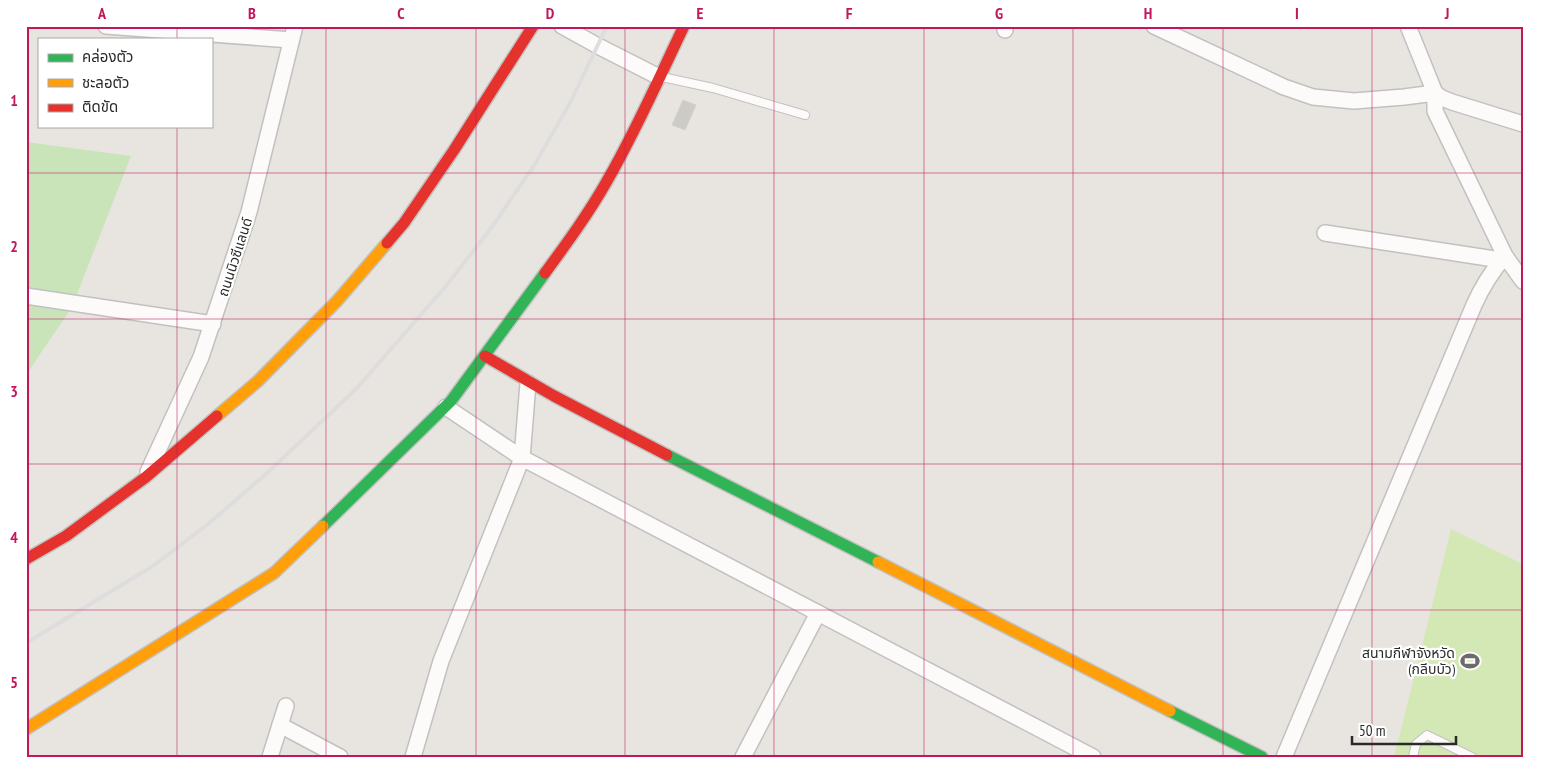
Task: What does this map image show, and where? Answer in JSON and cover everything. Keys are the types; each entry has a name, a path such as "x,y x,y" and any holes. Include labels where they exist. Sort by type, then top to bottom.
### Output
{"street":[{"path":"106,26 293,33"},
{"path":"26,559 66,536 146,477 258,381 338,301 404,223 454,150 533,26"},
{"path":"562,26 659,77"},
{"path":"26,729 274,573 446,407 571,237 608,180 634,131 684,26"},
{"path":"1154,26 1284,87 1313,97 1354,101 1404,97 1435,92 1442,98 1452,102 1523,124"},
{"path":"1408,26 1435,92 1435,110 1503,258 1523,281"},
{"name":"ถนนนิวซีแลนด์","path":"146,477 201,357 250,212 293,33"},
{"path":"1325,233 1503,258"},
{"path":"1284,757 1483,285 1503,258"},
{"path":"26,296 212,324"},
{"path":"484,356 528,383 969,610 1262,757"},
{"path":"413,757 441,661 522,458 528,383"},
{"path":"446,407 522,458 1093,757"},
{"path":"743,757 818,613"},
{"path":"270,757 286,706"},
{"path":"280,725 340,757"}],"lane":[{"path":"659,77 713,88 805,115"},
{"path":"1413,757 1416,744 1427,735 1472,757"}],"green space":[{"path":"26,142 131,156 72,307 26,375"},
{"name":"สนามกีฬาจังหวัด (กลีบบัว)","path":"1451,529 1523,564 1523,757 1394,757"}],"building":[{"path":"683,100 696,105 685,130 672,125"}],"railway":[{"path":"26,643 153,566 208,524 265,475 357,388 445,287 492,227 535,164 571,101 607,26"}],"traffic: fast":[{"path":"323,526 451,401 545,273"},
{"path":"667,455 878,562"},
{"path":"1170,711 1262,757"}],"traffic: slow":[{"path":"217,416 258,381 337,301 387,243"},
{"path":"26,729 274,573 323,526"},
{"path":"878,562 1170,711"}],"traffic: jam":[{"path":"387,243 404,223 454,150 533,26"},
{"path":"545,273 570,239 618,162 684,26"},
{"path":"485,356 554,396 667,455"},
{"path":"26,559 66,536 146,477 217,416"}],"place":[{"name":"สนามกีฬาจังหวัด (กลีบบัว)","path":"1470,661"}]}
